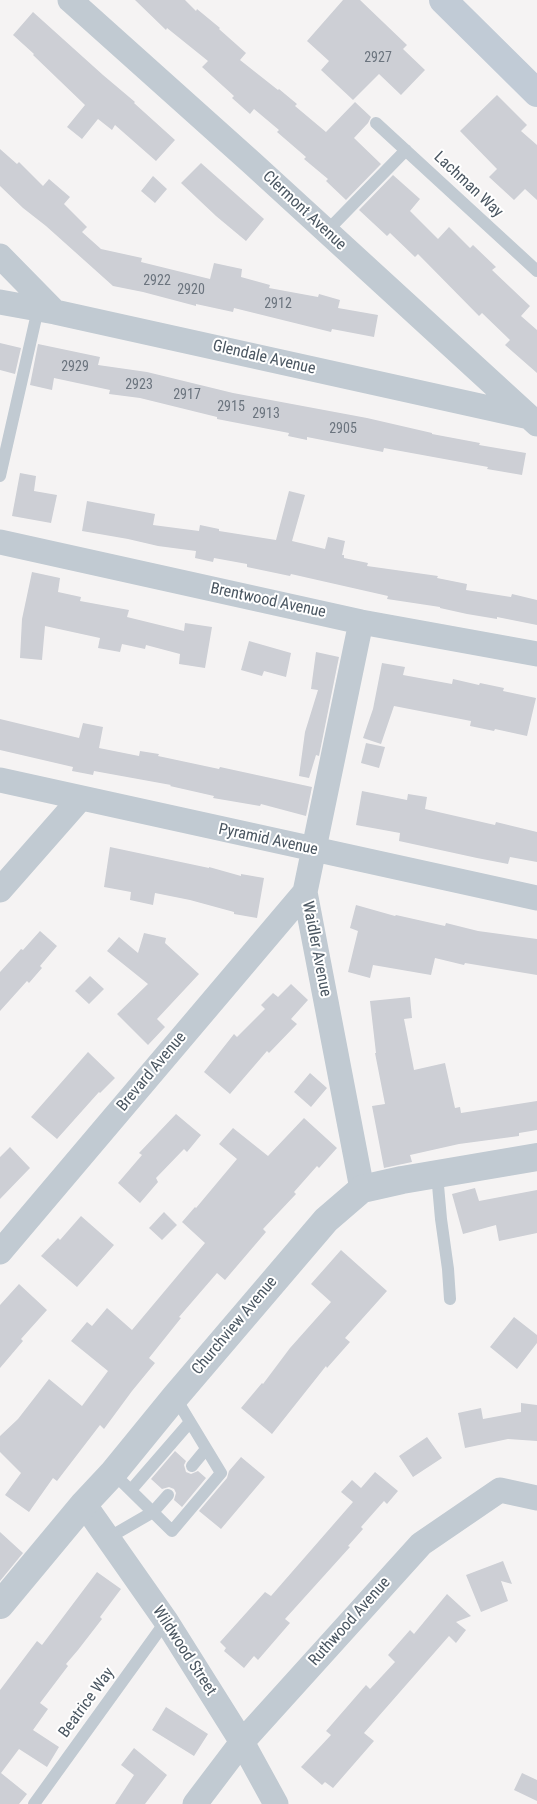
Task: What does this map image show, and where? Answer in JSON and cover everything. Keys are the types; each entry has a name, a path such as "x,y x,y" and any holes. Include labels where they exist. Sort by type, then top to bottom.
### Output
{"main road":[{"path":"443,0 536,91"}],"street":[{"name":"Clermont Avenue","path":"70,0 252,163 532,421"},
{"path":"0,256 47,311"},
{"name":"Glendale Avenue","path":"0,302 532,421"},
{"name":"Brentwood Avenue","path":"0,542 362,622 537,654"},
{"name":"Waidler Avenue","path":"362,622 305,892 362,1189"},
{"name":"Pyramid Avenue","path":"0,780 537,898"},
{"path":"0,890 80,799"},
{"name":"Brevard Avenue","path":"0,1252 305,892"},
{"name":"Churchview Avenue","path":"0,1605 84,1504 122,1482 175,1397 326,1220 362,1189 537,1157"},
{"name":"Ruthwood Avenue","path":"195,1804 242,1742 421,1544 500,1490 537,1498"},
{"name":"Wildwood Street","path":"84,1504 166,1621 242,1742 276,1804"}],"lane":[{"name":"Lachman Way","path":"376,123 537,271"},
{"path":"326,232 406,150"},
{"path":"0,476 47,311"},
{"path":"437,1174 440,1219 448,1269 450,1299"},
{"path":"175,1397 221,1473 172,1531 122,1482 190,1422"},
{"path":"192,1466 206,1449"},
{"path":"108,1538 153,1512 168,1494"},
{"name":"Beatrice Way","path":"34,1804 166,1621"}],"building":[{"path":"135,0 185,0 196,11 197,9 220,28 246,53 240,60 297,104 295,106 326,132 355,102 371,117 354,138 381,164 346,200 326,181 328,179 304,159 306,157 277,132 279,130 254,109 250,114 232,98 234,96 202,67 208,61 167,28 166,30"},
{"path":"343,0 360,0 407,45 403,49 425,70 401,95 379,74 353,100 321,70 329,61 307,41"},
{"path":"33,12 175,140 156,161 115,125 112,130 98,119 82,139 67,127 85,105 13,35"},
{"path":"497,95 527,125 521,131 537,145 537,200 525,189 514,200 489,177 497,169 460,131"},
{"path":"0,149 17,164 19,162 43,186 49,179 70,197 64,204 87,227 82,232 101,249 142,258 141,262 210,279 214,263 242,269 241,277 270,285 269,288 318,297 319,294 340,300 338,308 378,315 374,337 332,329 331,332 234,308 233,312 196,304 196,306 113,286 0,186"},
{"path":"201,163 264,219 246,241 181,183"},
{"path":"393,175 420,199 410,211 438,239 449,227 470,248 473,245 496,267 492,270 530,306 521,316 537,330 537,373 505,345 510,340 482,313 479,316 418,254 415,257 390,233 387,236 359,210"},
{"path":"153,176 167,189 155,203 141,191"},
{"path":"0,343 21,348 15,374 0,370"},
{"path":"38,344 100,357 98,365 147,372 233,393 367,418 432,434 480,443 479,445 526,453 522,475 384,448 383,452 307,437 307,440 288,436 289,433 217,419 217,417 140,398 109,394 110,390 54,378 52,390 30,385"},
{"path":"20,473 36,476 34,491 57,495 51,523 12,516"},
{"path":"289,491 305,495 292,541 325,549 328,537 345,541 342,555 344,555 344,558 368,563 367,566 438,576 437,578 467,584 466,590 511,597 512,594 537,600 537,625 387,599 388,596 291,574 290,576 247,567 247,564 214,558 213,562 195,558 196,551 158,546 82,531 87,501 155,514 153,525 199,531 200,525 219,529 219,531 276,540"},
{"path":"32,572 60,578 58,592 81,597 80,601 129,610 127,617 184,631 185,623 212,627 205,668 179,664 180,654 146,645 145,649 122,644 120,652 98,648 100,638 45,626 42,660 20,658 22,619"},
{"path":"249,641 291,653 286,677 264,671 262,676 241,670"},
{"path":"316,652 339,657 319,756 316,755 309,778 299,776 305,732 318,690 311,689"},
{"path":"382,663 405,667 403,675 452,684 453,679 479,685 480,683 504,688 503,691 536,698 527,736 470,726 471,721 394,706 381,744 363,738 373,709"},
{"path":"0,719 79,738 83,723 103,727 99,748 139,756 140,751 159,754 158,756 312,787 306,816 261,804 260,806 213,798 214,796 171,785 94,771 93,775 72,771 73,767 0,750"},
{"path":"366,743 385,747 379,768 361,763"},
{"path":"362,791 407,800 408,794 427,797 425,809 495,825 496,822 537,832 537,862 510,857 508,864 477,858 399,841 400,833 356,825"},
{"path":"110,847 209,867 241,876 241,874 264,878 257,918 234,914 234,912 190,900 155,893 153,905 130,900 131,892 104,887"},
{"path":"356,905 395,916 445,926 446,923 478,931 537,939 537,975 465,963 464,965 435,958 431,975 373,965 370,978 348,972 358,931 350,928"},
{"path":"40,931 57,946 29,983 27,981 0,1011 0,972"},
{"path":"144,933 166,938 165,943 199,974 157,1019 165,1027 148,1045 117,1014 148,984 107,951 119,937 138,953"},
{"path":"90,976 104,989 89,1004 75,991"},
{"path":"291,984 308,1000 291,1019 297,1024 269,1053 267,1051 230,1094 204,1072 234,1034 237,1037 265,1009 261,1005 273,993 278,997"},
{"path":"410,997 412,1018 404,1019 414,1070 445,1063 455,1108 460,1107 461,1113 537,1101 537,1130 519,1133 519,1136 459,1144 410,1155 412,1162 384,1168 372,1106 385,1104 375,1053 370,1001"},
{"path":"88,1052 115,1078 99,1092 57,1139 31,1117"},
{"path":"310,1073 327,1088 311,1107 294,1092"},
{"path":"176,1114 201,1135 187,1152 184,1149 156,1178 158,1182 140,1203 118,1183 142,1155 139,1153"},
{"path":"304,1118 337,1148 319,1168 317,1166 294,1192 296,1194 263,1229 266,1232 225,1280 217,1273 179,1317 181,1318 149,1358 155,1363 104,1429 100,1425 57,1481 53,1478 29,1512 5,1495 21,1473 0,1452 0,1436 18,1419 49,1379 82,1406 108,1371 71,1341 87,1322 92,1326 107,1308 132,1330 205,1243 182,1222 237,1159 219,1144 233,1128 268,1156"},
{"path":"10,1147 30,1168 0,1199 0,1157"},
{"path":"475,1188 479,1201 537,1190 537,1233 499,1241 496,1225 463,1234 452,1194"},
{"path":"164,1212 177,1225 162,1240 149,1228"},
{"path":"81,1216 114,1245 77,1287 41,1256 58,1238 60,1240"},
{"path":"341,1250 387,1291 345,1338 350,1342 327,1368 326,1366 272,1434 241,1408 331,1302 311,1284"},
{"path":"19,1284 47,1310 21,1339 23,1341 0,1368 0,1305"},
{"path":"514,1317 537,1335 537,1343 517,1369 490,1347"},
{"path":"521,1403 537,1405 537,1441 508,1439 465,1448 458,1413 481,1408 483,1419 521,1412"},
{"path":"427,1437 442,1458 413,1477 399,1456"},
{"path":"175,1451 186,1461 184,1465 186,1472 191,1474 198,1471 206,1478 182,1507 174,1500 176,1493 174,1489 169,1487 162,1489 151,1479"},
{"path":"241,1457 265,1477 221,1529 199,1511 227,1478 229,1471"},
{"path":"375,1472 398,1491 387,1504 384,1501 361,1527 363,1529 348,1546 350,1547 285,1619 290,1623 258,1660 254,1656 244,1668 224,1651 226,1648 220,1642 265,1592 271,1596 353,1502 341,1492 352,1480 361,1488"},
{"path":"0,1532 23,1553 0,1581"},
{"path":"503,1561 512,1584 501,1581 508,1601 481,1612 466,1575"},
{"path":"97,1572 121,1589 100,1617 102,1619 66,1664 68,1666 40,1703 48,1709 33,1730 59,1747 47,1767 19,1749 1,1773 27,1794 19,1804 0,1804 0,1690 37,1641 42,1645"},
{"path":"447,1594 471,1616 456,1622 466,1630 456,1643 449,1636 364,1733 374,1741 333,1788 325,1782 322,1785 301,1767 331,1735 326,1731 366,1685 370,1689 395,1662 388,1655 410,1630 414,1634"},
{"path":"166,1707 208,1734 194,1756 152,1730"},
{"path":"134,1748 167,1775 145,1804 115,1804 134,1775 121,1765"},
{"path":"522,1773 537,1780 537,1801 514,1790"}]}
